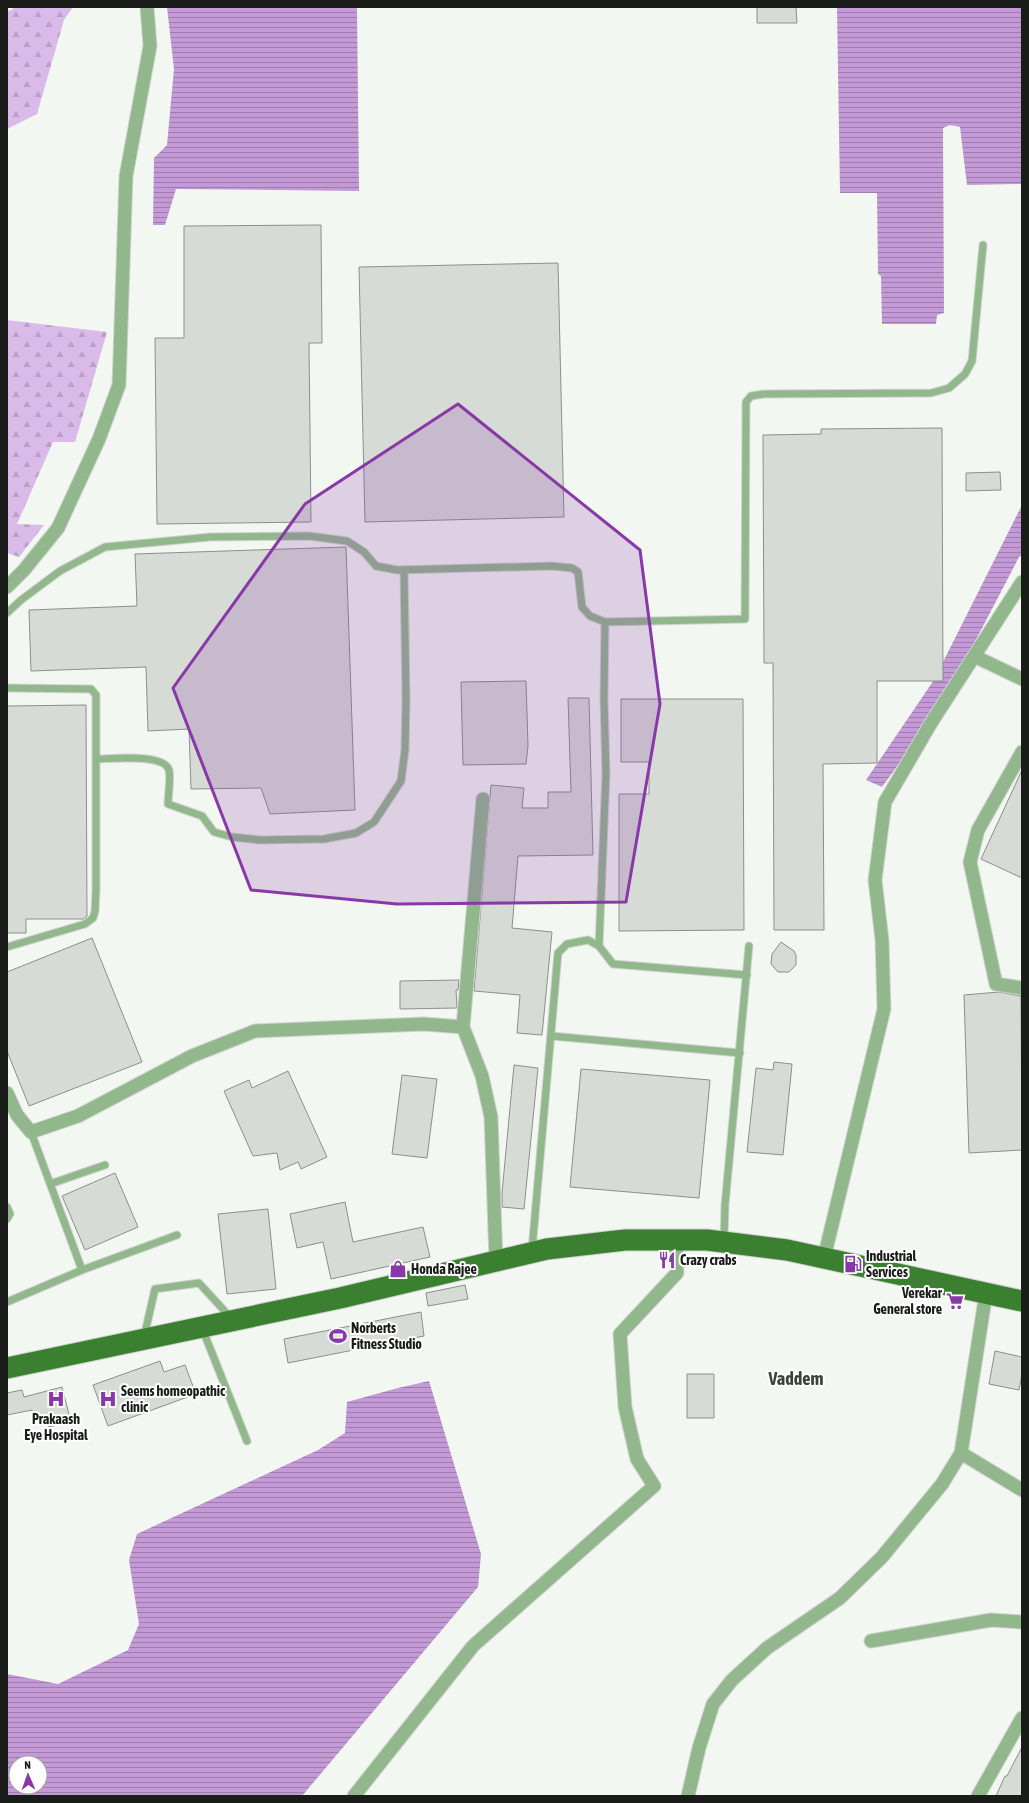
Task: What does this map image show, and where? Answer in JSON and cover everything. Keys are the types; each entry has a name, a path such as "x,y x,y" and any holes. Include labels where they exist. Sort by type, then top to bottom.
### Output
{"main road":[{"path":"7,1368 143,1341 340,1298 547,1248 625,1240 707,1240 787,1250 1022,1301"}],"street":[{"path":"7,587 24,570 58,528 99,439 119,386 126,176 150,46 147,7"},
{"path":"824,1258 884,1009 882,940 875,880 885,802 931,723 1022,582"},
{"path":"974,656 1022,679"},
{"path":"1022,752 978,830 970,862 996,984 1022,988"},
{"path":"483,799 463,1027 482,1076 491,1117 496,1260"},
{"path":"7,1093 17,1115 31,1132 78,1116 192,1056 255,1031 424,1024 463,1027"},
{"path":"354,1796 473,1646 654,1486 638,1459 625,1407 620,1334 677,1273 676,1240"},
{"path":"688,1796 699,1748 713,1704 732,1680 767,1648 840,1598 856,1583 882,1557 942,1484 961,1453 986,1293"},
{"path":"961,1453 1022,1490"},
{"path":"871,1642 991,1620 1022,1622"},
{"path":"978,1796 1022,1718"}],"lane":[{"path":"7,613 21,600 60,571 105,546 210,537 309,536 347,541 364,552 376,566 404,570 552,566 572,568 578,572 582,607 590,616 605,622 745,619 746,402 751,396 764,394 931,393 949,388 965,374 972,360 982,245"},
{"path":"96,759 144,758 155,759 165,763 169,771 168,804 202,816 214,832 232,837 260,840 324,839 356,833 374,822 401,781 405,750 406,699 404,570"},
{"path":"599,946 606,774 605,622"},
{"path":"7,688 91,689 96,695 96,890 95,911 93,918 85,924 7,947"},
{"path":"532,1252 558,953 567,944 588,940 599,946 613,964 747,975"},
{"path":"724,1242 725,1205 749,946"},
{"path":"551,1036 740,1053"},
{"path":"31,1132 82,1270"},
{"path":"50,1184 105,1165"},
{"path":"7,1207 10,1214 7,1219"},
{"path":"7,1302 82,1270 177,1235"},
{"path":"143,1341 155,1289 199,1283 234,1321"},
{"path":"202,1328 247,1440"}],"highlighted area":[{"path":"458,404 640,550 660,704 626,902 397,904 251,890 173,688 305,504"}],"green space":[{"path":"14,7 73,7 64,20 37,114 7,129 7,11 12,10"},
{"path":"7,320 107,332 75,442 53,442 17,524 44,525 19,557 7,553"}],"shaded area":[{"path":"167,7 357,7 359,191 176,189 165,225 153,225 154,158 167,145 174,69"},
{"path":"837,7 1022,7 1022,184 967,185 960,127 950,125 943,128 944,313 937,315 936,324 882,324 881,276 878,274 877,193 840,193"},
{"path":"1022,505 1022,555 1019,557 943,703 882,787 866,780 934,680"},
{"path":"429,1381 481,1554 478,1587 302,1796 7,1796 7,1674 58,1684 128,1650 139,1624 129,1560 137,1534 318,1450 345,1433 347,1402"}],"building":[{"path":"757,7 796,7 797,23 757,23"},
{"path":"321,225 322,343 309,343 311,522 157,524 155,338 184,338 184,226"},
{"path":"558,263 564,517 365,522 359,267"},
{"path":"942,428 943,681 877,681 877,763 823,764 824,930 774,930 773,663 764,663 763,435 821,434 821,429"},
{"path":"1000,472 1001,490 966,491 966,473"},
{"path":"346,547 355,810 270,814 261,788 191,789 189,729 148,731 146,667 31,671 29,610 137,606 135,554"},
{"path":"526,681 528,746 526,764 463,765 461,682"},
{"path":"568,698 589,698 593,855 518,856 512,928 552,932 542,1035 517,1033 520,995 474,991 491,785 524,788 522,808 548,808 548,792 571,792"},
{"path":"621,699 743,699 744,930 619,931 619,794 649,794 649,762 621,762"},
{"path":"86,705 87,916 83,919 26,919 26,933 7,933 7,706"},
{"path":"1022,770 1022,878 981,859"},
{"path":"92,938 142,1062 29,1106 7,1051 7,972"},
{"path":"781,942 794,951 796,955 796,965 789,972 778,972 771,964 772,954"},
{"path":"459,980 458,990 456,990 457,1008 400,1009 400,981"},
{"path":"999,992 1021,996 1022,1150 969,1153 964,995"},
{"path":"774,1062 792,1064 783,1155 747,1152 756,1068 773,1070"},
{"path":"514,1065 538,1068 524,1209 502,1207"},
{"path":"581,1069 710,1080 699,1198 570,1187"},
{"path":"288,1071 327,1157 301,1169 298,1162 280,1170 277,1153 253,1156 224,1091 249,1080 252,1088"},
{"path":"402,1075 437,1079 427,1158 392,1154"},
{"path":"115,1173 138,1227 85,1250 62,1196"},
{"path":"345,1202 353,1242 423,1227 430,1257 331,1279 323,1242 297,1248 290,1214"},
{"path":"268,1209 276,1289 227,1294 218,1214"},
{"path":"465,1285 468,1299 428,1306 426,1293"},
{"path":"421,1312 424,1336 288,1363 284,1339"},
{"path":"995,1351 1022,1357 1022,1374 1019,1390 989,1384"},
{"path":"160,1361 164,1372 185,1365 196,1394 108,1426 93,1385"},
{"path":"687,1374 714,1374 714,1418 687,1418"},
{"path":"62,1387 71,1422 49,1427 46,1416 37,1418 35,1412 32,1412 32,1410 7,1415 7,1393 22,1390 24,1397"},
{"path":"1022,1747 1022,1796 996,1796 1005,1776 1007,1776"}],"place":[{"name":"Crazy crabs","path":"667,1260"},
{"name":"Industrial Services","path":"853,1264"},
{"name":"Honda Rajee","path":"398,1269"},
{"name":"Verekar General store","path":"955,1301"},
{"name":"Norberts Fitness Studio","path":"338,1336"},
{"name":"Prakaash Eye Hospital","path":"56,1399"},
{"name":"Seems homeopathic clinic","path":"108,1399"}],"district":[{"name":"Vaddem","path":"796,1379"}]}
